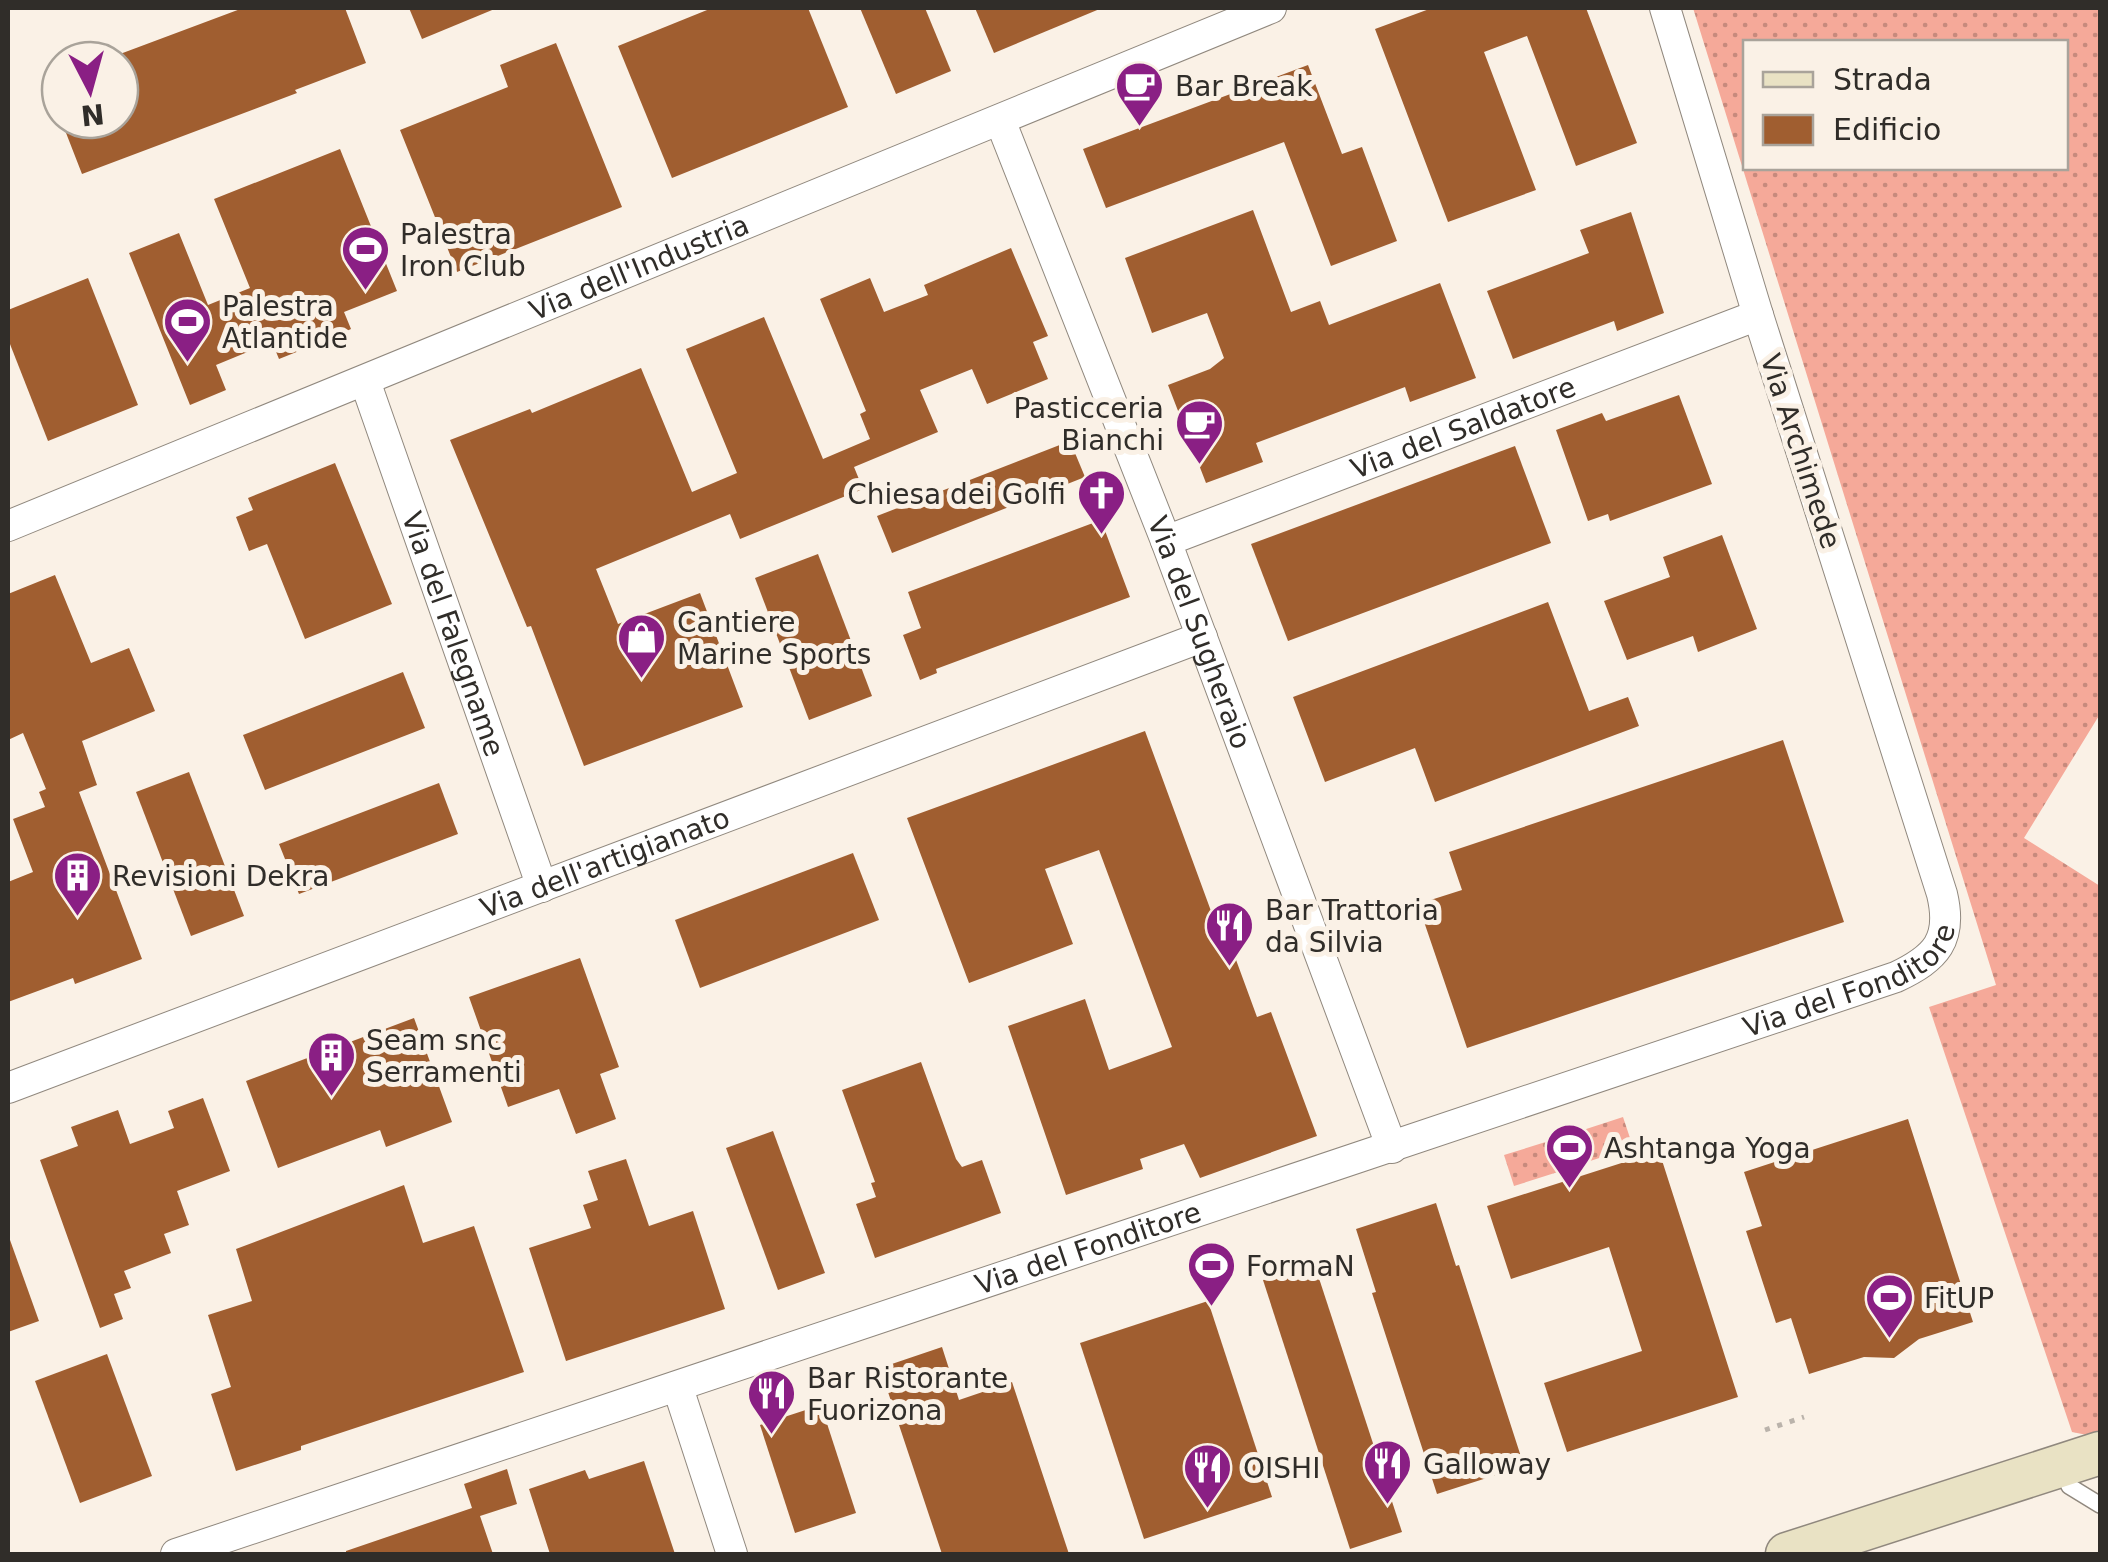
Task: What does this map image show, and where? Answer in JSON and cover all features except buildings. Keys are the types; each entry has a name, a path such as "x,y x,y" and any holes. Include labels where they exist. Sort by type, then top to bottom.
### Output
{"main road":[{"path":"1787,1554 2081,1459"}],"street":[{"name":"Via dell'Industria","path":"8,526 1271,8"},
{"name":"Via Archimede","path":"1665,8 1758,316 1942,894"},
{"name":"Via del Sugheraio","path":"1000,120 1166,541 1392,1148"},
{"name":"Via del Saldatore","path":"1166,541 1758,316"},
{"name":"Via del Falegname","path":"366,381 542,887"},
{"name":"Via dell'artigianato","path":"8,1088 1202,637"},
{"name":"Via del Fonditore","path":"176,1554 1896,978 1921,965 1940,944 1946,912 1942,894"},
{"path":"678,1388 732,1554"}],"lane":[{"path":"2081,1459 2068,1486 2100,1505"}],"path":[{"path":"1764,1430 1804,1417"}],"shaded area":[{"path":"1693,8 2100,8 2100,714 2024,838 2100,886 2100,1431 2087,1435 2072,1432 1929,1007 1996,985 1743,170 2068,170 2068,40 1743,40 1743,169"},
{"path":"1623,1117 1633,1147 1587,1162 1577,1132"},
{"path":"1552,1140 1561,1171 1514,1186 1504,1155"}],"place":[{"name":"Bar Break","path":"1140,128"},
{"name":"Palestra Iron Club","path":"365,292"},
{"name":"Palestra Atlantide","path":"187,364"},
{"name":"Pasticceria Bianchi","path":"1199,466"},
{"name":"Chiesa dei Golfi","path":"1101,536"},
{"name":"Cantiere Marine Sports","path":"642,680"},
{"name":"Revisioni Dekra","path":"77,918"},
{"name":"Bar Trattoria da Silvia","path":"1230,968"},
{"name":"Seam snc Serramenti","path":"331,1098"},
{"name":"Ashtanga Yoga","path":"1569,1190"},
{"name":"FormaN","path":"1211,1308"},
{"name":"FitUP","path":"1889,1340"},
{"name":"Bar Ristorante Fuorizona","path":"772,1436"},
{"name":"Galloway","path":"1388,1506"},
{"name":"OISHI","path":"1208,1510"}]}
